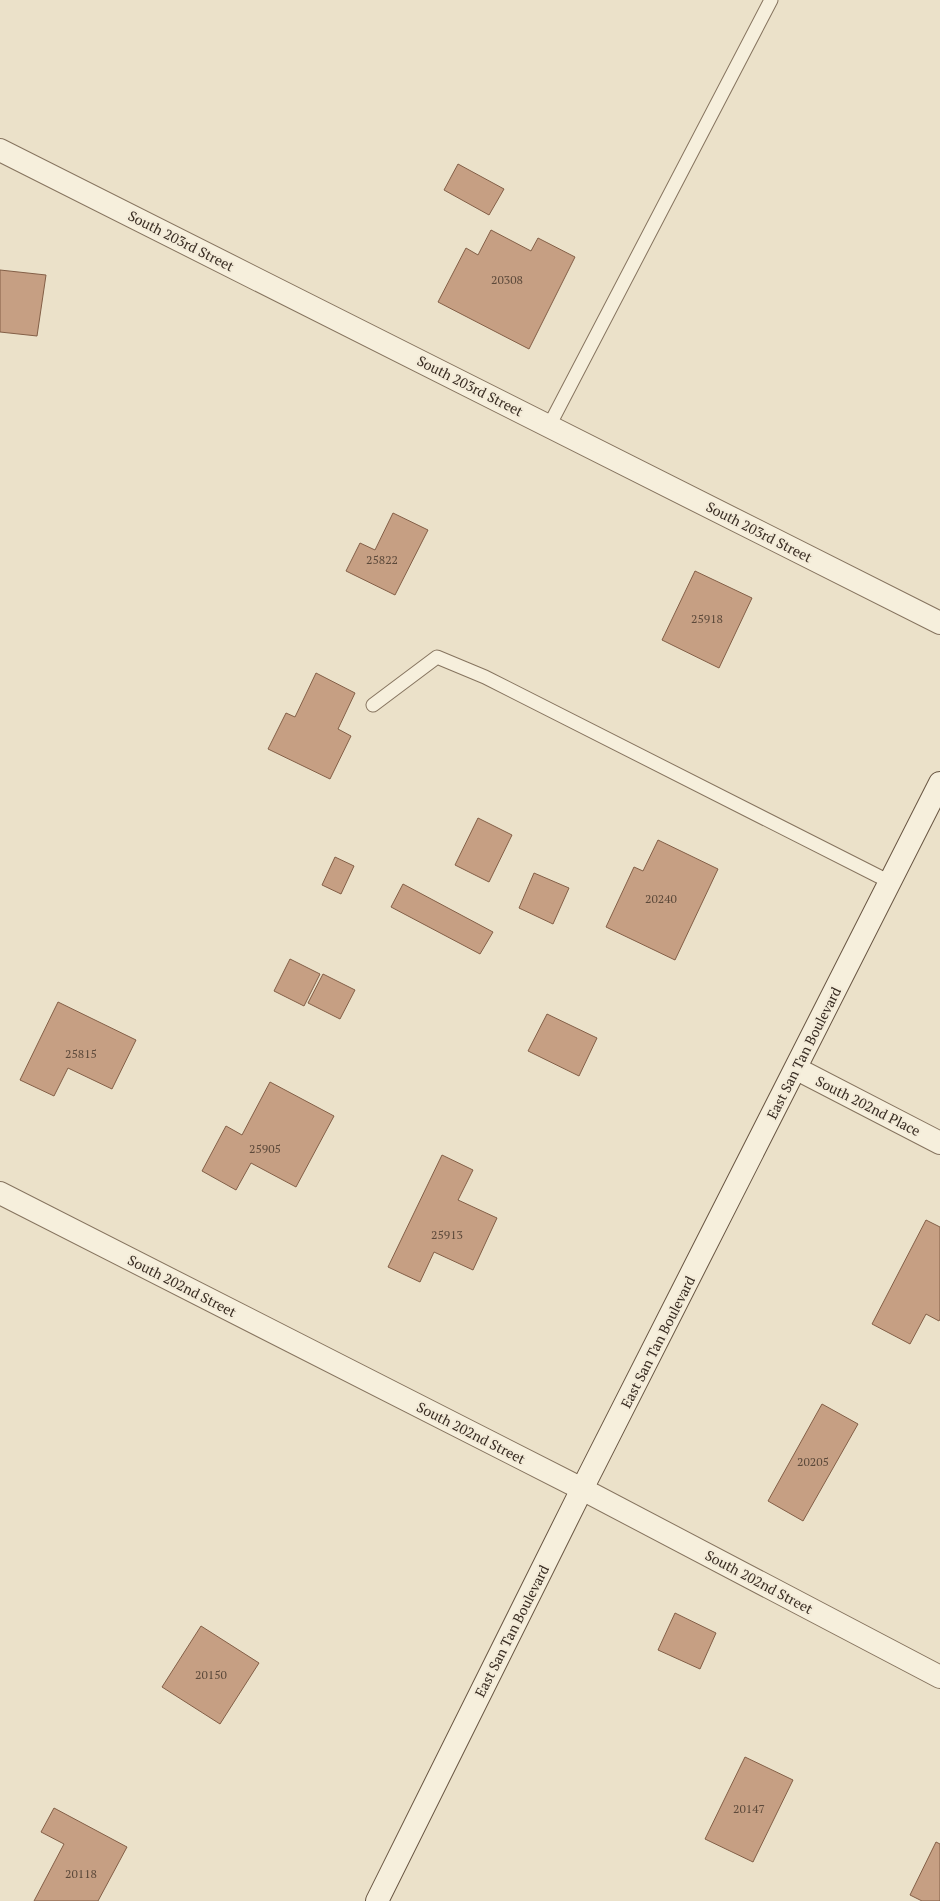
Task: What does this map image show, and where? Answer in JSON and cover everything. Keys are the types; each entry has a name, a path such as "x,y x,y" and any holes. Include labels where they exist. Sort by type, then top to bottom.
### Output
{"street":[{"name":"South 203rd Street","path":"0,150 940,623"},
{"name":"East San Tan Boulevard","path":"377,1901 582,1489 797,1069 940,783"},
{"name":"South 202nd Place","path":"797,1069 940,1143"},
{"name":"South 202nd Street","path":"0,1193 582,1489 940,1678"}],"lane":[{"path":"549,426 770,0"},
{"path":"373,705 437,656 485,677 890,882"}],"building":[{"path":"458,164 504,189 489,215 444,190"},
{"path":"491,230 531,251 538,238 575,257 529,349 438,302 466,248 478,255"},
{"path":"0,270 46,275 37,336 0,332"},
{"path":"393,513 428,530 395,595 346,571 360,543 375,550"},
{"path":"695,571 752,598 719,668 662,640"},
{"path":"316,673 355,693 338,729 351,736 330,779 268,749 286,713 295,717"},
{"path":"478,818 512,835 489,882 455,865"},
{"path":"658,840 718,869 675,960 606,927 634,867 643,871"},
{"path":"335,857 354,866 341,894 322,885"},
{"path":"534,873 569,888 553,924 519,908"},
{"path":"403,884 493,932 480,954 391,907"},
{"path":"290,959 320,974 304,1006 274,991"},
{"path":"323,974 355,990 340,1019 308,1003"},
{"path":"58,1002 136,1040 112,1089 68,1068 54,1096 20,1080"},
{"path":"547,1014 597,1038 579,1076 528,1051"},
{"path":"270,1082 334,1116 296,1187 251,1163 236,1190 202,1171 226,1126 242,1135"},
{"path":"442,1155 473,1170 458,1200 497,1218 473,1270 434,1252 420,1282 388,1267"},
{"path":"926,1220 940,1227 940,1319 939,1321 926,1314 910,1344 872,1324"},
{"path":"822,1404 858,1424 803,1521 768,1501"},
{"path":"675,1613 716,1633 700,1669 658,1650"},
{"path":"201,1626 259,1663 220,1724 162,1687"},
{"path":"745,1757 793,1780 753,1862 705,1839"},
{"path":"54,1808 127,1847 98,1901 34,1901 64,1844 41,1832"},
{"path":"936,1842 940,1844 940,1901 922,1901 910,1895"}]}
